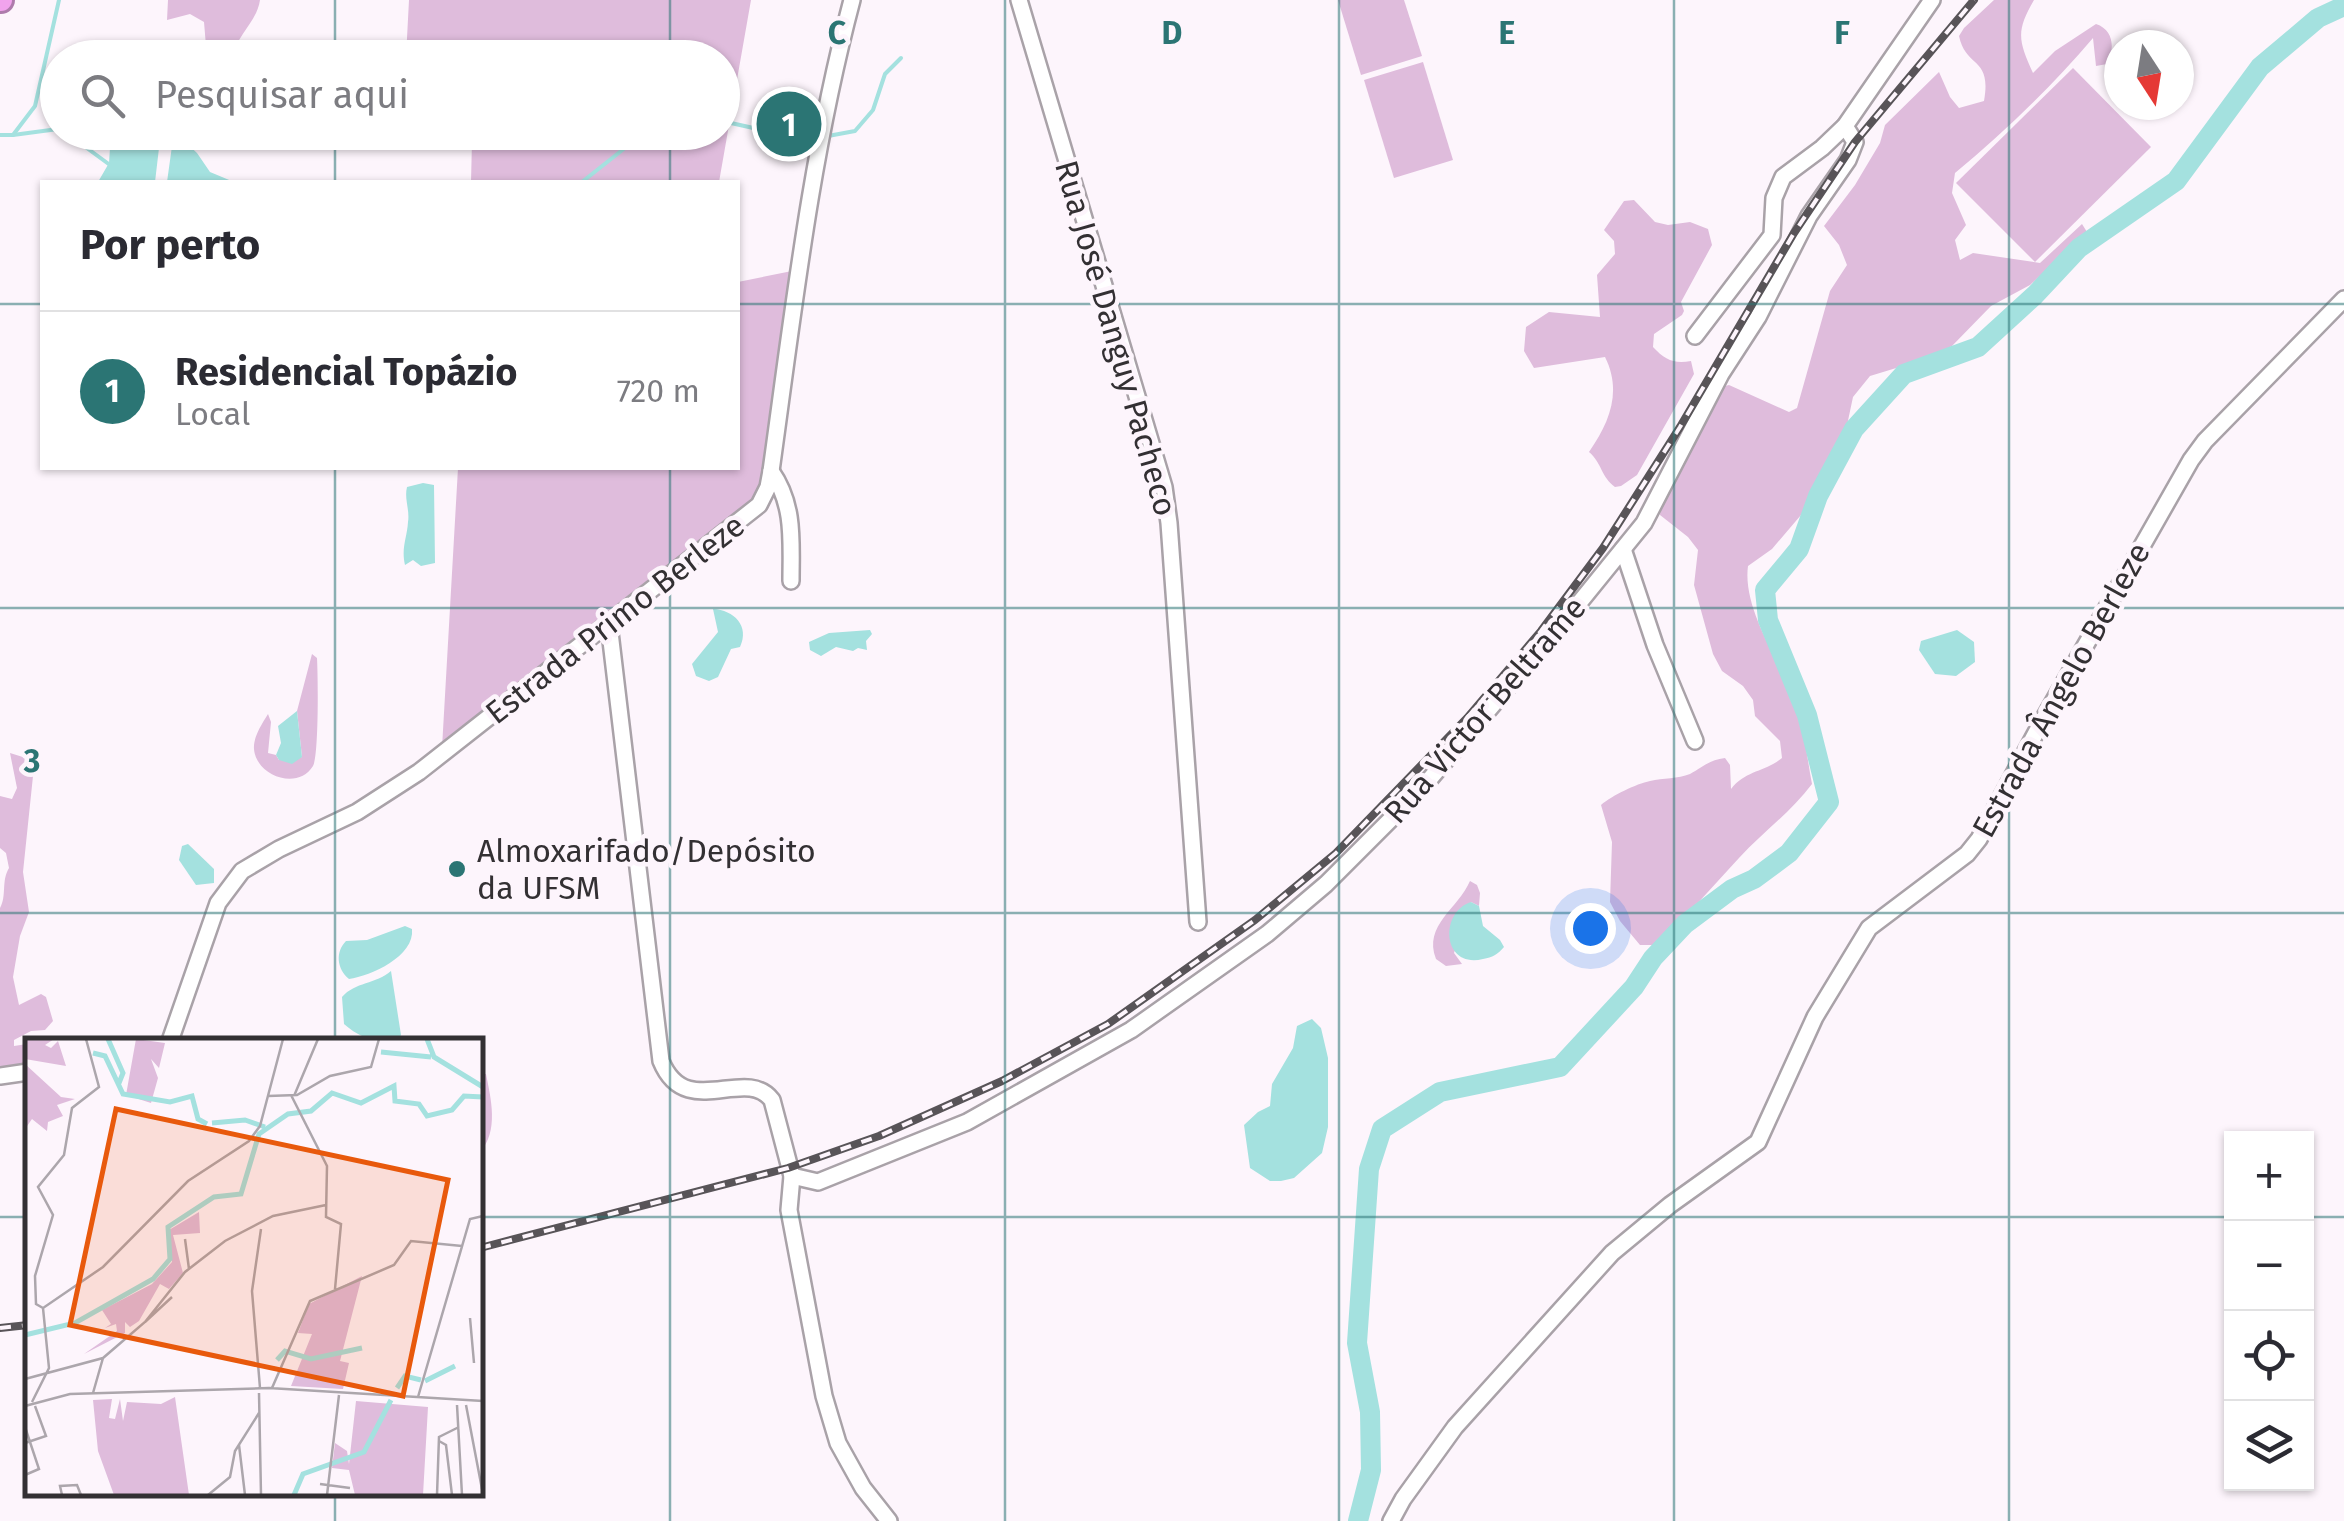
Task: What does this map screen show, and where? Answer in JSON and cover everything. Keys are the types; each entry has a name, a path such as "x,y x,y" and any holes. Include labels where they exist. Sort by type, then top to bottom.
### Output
{"street":[{"name":"Estrada Primo Berleze","path":"171,1038 210,922 232,880 278,849 357,812 406,781 746,517 764,496 771,471 828,89 852,0"},
{"name":"Rua José Danguy Pacheco","path":"1019,0 1166,498 1198,922"},
{"name":"Rua Victor Beltrame","path":"792,1176 818,1182 967,1122 1131,1030 1211,977 1326,884 1422,787 1644,523 1809,216 1848,160 1855,142 1845,126 1932,0"},
{"path":"1696,336 1772,235 1774,198 1783,177 1845,126"},
{"name":"Estrada Ângelo Berleze","path":"1391,1521 1403,1498 1455,1427 1612,1253 1670,1205 1758,1142 1815,1017 1859,940 1869,928 1967,854 1979,839 2038,727 2191,460 2344,299"},
{"path":"771,471 782,486 790,515 791,580"},
{"path":"1623,550 1695,741"},
{"path":"609,624 661,1061 672,1081 693,1090 754,1088 768,1094 792,1176 788,1210 824,1396 838,1443 863,1488 889,1521"},
{"path":"0,1076 25,1072"}],"shaded area":[{"path":"168,0 260,0 239,40 206,40 204,22 190,14 167,20"},
{"path":"409,0 751,0 740,63 740,40 407,40"},
{"path":"1338,0 1404,0 1422,56 1361,75"},
{"path":"1994,0 2034,0 2021,36 2033,73 2055,51 2096,24 2105,30 2104,65 2096,66 2093,38 2027,108 1955,173 1952,193 1966,225 1955,240 1960,260 1973,253 2040,263 2082,224 2087,232 2030,285 1991,306 1952,346 1929,358 1870,376 1853,397 1846,430 1801,515 1772,549 1748,566 1757,619 1800,716 1812,784 1657,945 1640,945 1610,902 1612,842 1601,805 1638,785 1685,776 1725,758 1730,765 1731,789 1743,778 1782,758 1780,741 1755,716 1753,700 1743,686 1722,671 1713,654 1694,585 1698,550 1660,515 1661,502 1721,387 1729,385 1789,412 1797,408 1830,291 1847,265 1839,245 1824,226 1855,185 1880,143 1885,125 1939,72 1959,108 1984,101 1984,76 1959,36"},
{"path":"1423,62 1453,160 1394,178 1364,80"},
{"path":"2073,68 2104,99 2104,120 2124,120 2151,147 2035,262 1956,183"},
{"path":"472,150 725,150 719,180 471,180"},
{"path":"1634,200 1655,222 1690,222 1708,229 1712,245 1681,302 1682,315 1654,334 1653,347 1657,351 1675,361 1691,361 1694,374 1637,475 1615,487 1589,452 1611,406 1613,382 1605,357 1534,368 1524,351 1526,327 1549,312 1600,317 1597,275 1615,254 1614,241 1604,230 1624,201"},
{"path":"797,270 765,480 756,500 442,748 458,470 740,470 740,282"},
{"path":"312,654 317,658 315,759 306,774 298,778 279,777 256,759 255,740 268,714 268,753 279,760 302,757 297,711"},
{"path":"10,753 26,758 33,776 23,872 29,912 20,936 13,977 19,1005 41,994 46,997 53,1021 45,1030 31,1031 14,1040 14,1046 25,1044 25,1066 0,1070 0,908 9,868 6,853 0,848 0,796 12,799 17,788"},
{"path":"1470,881 1480,893 1479,906 1471,902 1454,953 1462,964 1446,966 1436,959 1434,936"},
{"path":"482,1074 486,1074 492,1114 482,1149"}],"water":[{"path":"110,150 159,150 155,180 99,180 109,163"},
{"path":"171,150 194,150 210,172 229,180 167,180"},
{"path":"434,485 435,563 421,566 413,560 405,565 407,487"},
{"path":"713,609 738,620 743,639 740,647 731,649 718,677 709,681 696,676 692,664 718,632"},
{"path":"870,630 867,650 836,647 821,656 810,650 809,642 829,633"},
{"path":"1957,630 1974,642 1975,662 1956,676 1935,674 1919,650 1921,641"},
{"path":"297,711 302,757 292,764 276,755 281,743 278,726"},
{"path":"188,844 214,869 214,883 196,885 179,860 182,846"},
{"path":"1471,902 1479,906 1483,926 1504,947 1483,959 1459,956 1450,938 1454,917"},
{"path":"405,926 412,929 411,939 399,956 369,974 349,979 345,975 339,955 346,941 367,940"},
{"path":"391,971 400,1038 370,1038 344,1024 342,997"},
{"path":"1312,1019 1321,1028 1328,1058 1328,1127 1322,1153 1294,1178 1270,1181 1250,1168 1244,1125 1270,1106 1272,1084 1293,1048 1297,1026"}],"waterway":[{"path":"50,40 59,0"},
{"path":"1358,1521 1371,1470 1370,1412 1357,1343 1369,1169 1382,1129 1440,1092 1560,1067 1634,987 1653,958 1685,924 1789,853 1829,802 1807,715 1768,620 1765,590 1799,549 1818,496 1854,429 1904,374 1978,347 2079,248 2176,181 2260,67 2318,18 2344,6"},
{"path":"828,136 855,131 873,110 885,74 901,58"},
{"path":"0,135 13,135 35,106 40,84"},
{"path":"740,125 814,139"},
{"path":"13,135 40,131"},
{"path":"90,150 110,165"},
{"path":"585,180 622,150"}],"railway":[{"path":"482,1247 788,1168 879,1136 1002,1081 1108,1024 1255,920 1336,853 1467,718 1541,631 1603,548 1680,427 1794,233 1855,142 1974,0"},
{"path":"0,1328 25,1325"}],"place":[{"name":"Residencial Topázio","path":"789,124"},
{"name":"Almoxarifado/Depósito da UFSM","path":"457,869"}]}
